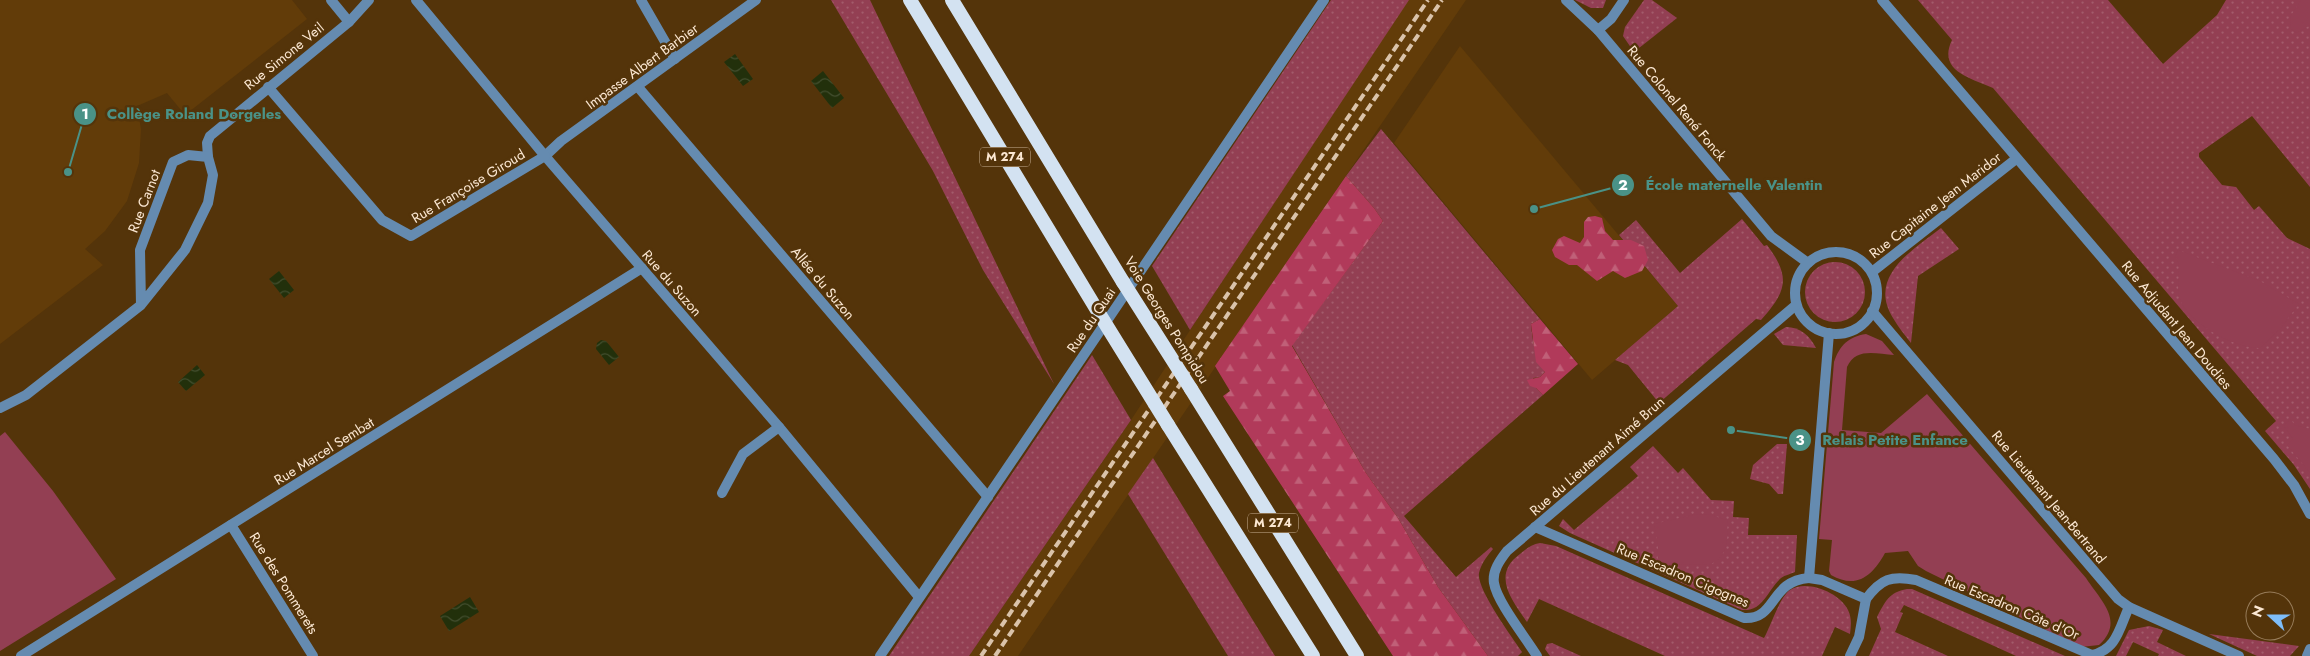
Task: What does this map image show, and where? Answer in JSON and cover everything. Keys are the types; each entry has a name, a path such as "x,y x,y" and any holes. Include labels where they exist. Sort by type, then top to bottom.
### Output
{"highway":[{"name":"M 274","path":"910,0 1100,315 1313,656"},
{"name":"Voie Georges Pompidou","path":"952,0 1123,282 1357,656"}],"street":[{"path":"331,0 349,22"},
{"name":"Rue Simone Veil","path":"208,157 207,143 210,136 349,22 369,0"},
{"name":"Rue Françoise Giroud","path":"268,87 382,220 411,236 545,156 416,0"},
{"path":"641,0 675,59"},
{"name":"Impasse Albert Barbier","path":"545,156 561,141 756,0"},
{"name":"Rue du Quai","path":"880,656 1324,0"},
{"name":"Rue Colonel René Fonck","path":"1566,0 1598,30 1771,236 1808,263"},
{"path":"1598,30 1611,18 1624,0"},
{"path":"1882,0 2016,159"},
{"name":"Allée du Suzon","path":"638,86 988,497"},
{"name":"Rue Carnot","path":"141,305 140,250 173,162 188,155 208,157"},
{"name":"Rue du Suzon","path":"545,156 779,427 919,597"},
{"path":"0,408 26,395 141,305 185,250 208,203 213,175 208,157"},
{"name":"Rue Capitaine Jean Maridor","path":"1872,272 2016,159"},
{"name":"Rue Adjudant Jean Doudies","path":"2016,159 2274,459 2294,485 2310,514"},
{"path":"1830,252 1854,255 1864,262 1872,272 1877,292 1872,311 1865,322 1854,330 1842,333 1829,333 1812,326 1805,320 1796,304 1796,282 1800,272 1818,256 1830,252"},
{"name":"Rue Marcel Sembat","path":"21,656 642,268"},
{"name":"Rue du Lieutenant Aimé Brun","path":"1537,656 1499,596 1494,582 1497,564 1507,551 1796,304"},
{"name":"Rue Lieutenant Jean-Bertrand","path":"1872,311 2118,599 2129,607 2239,656"},
{"path":"1829,333 1809,578 1822,580 1866,599 1859,637 1850,656"},
{"path":"722,493 743,454 779,427"},
{"name":"Rue des Pommerets","path":"231,525 313,656"},
{"name":"Rue Escadron Cigognes","path":"1535,527 1744,618 1751,618 1767,609 1786,584 1795,579 1809,578"},
{"name":"Rue Escadron Côte d'Or","path":"1866,599 1876,586 1886,580 1901,577 1916,580 2092,655 2105,652 2114,642 2129,607"},
{"path":"2307,656 2310,649"}],"shaded area":[{"path":"0,0 292,0 307,19 185,115 167,93 137,106 141,129 139,163 127,201 105,231 85,249 103,265 0,344"},
{"path":"831,0 870,0 1054,384 983,270 933,171"},
{"path":"1331,0 1409,0 1190,330 1152,266"},
{"path":"1407,0 1466,0 1018,656 969,656 1131,420"},
{"path":"1575,0 1606,0 1603,8 1591,8"},
{"path":"1644,0 1652,0 1677,18 1634,52 1623,36 1625,27"},
{"path":"1918,0 2108,0 2163,64 2217,15 2226,0 2310,0 2310,187 2252,116 2199,153 2199,157 2222,185 2236,187 2254,210 2259,206 2287,238 2310,249 2310,489 2294,465 2265,431 2276,421 1993,88 1966,77 1953,66 1949,59 1952,40"},
{"path":"2301,0 2310,0 2310,25 2297,33 2291,29 2290,17"},
{"path":"1460,46 1678,306 1592,380 1394,143"},
{"path":"1381,129 1540,319 1531,324 1533,343 1545,372 1540,377 1533,378 1536,388 1543,395 1404,516 1456,577 1491,547 1493,549 1481,566 1480,580 1489,601 1522,652 1518,656 1488,656 1438,587 1398,518 1366,473 1292,345 1383,221 1346,176"},
{"path":"1742,219 1764,246 1767,245 1775,256 1783,275 1781,292 1770,310 1761,320 1756,319 1659,403 1628,365 1615,360 1678,306 1619,235 1636,220 1680,273"},
{"path":"1941,228 1959,249 1918,276 1911,343 1899,328 1886,303 1886,289 1889,277 1907,255"},
{"path":"2178,250 2260,281 2299,304 2280,329 2260,348 2237,344 2225,339 2201,325 2184,307 2178,293 2179,264 2175,257"},
{"path":"1835,262 1852,267 1860,275 1865,292 1860,309 1852,317 1835,322 1818,317 1810,309 1805,292 1810,275 1818,267"},
{"path":"1786,327 1791,327 1804,333 1816,348 1783,345 1774,334"},
{"path":"1866,334 1882,341 1894,355 1867,353 1861,354 1851,361 1847,367 1842,430 1881,433 1927,394 2086,578 2104,603 2110,619 2110,628 2107,636 2099,645 2081,647 1926,571 1918,566 1908,551 1885,553 1875,568 1863,578 1849,581 1831,575 1829,571 1832,540 1819,539 1834,362 1842,346 1854,337"},
{"path":"1092,355 1131,420 969,656 889,656"},
{"path":"2290,419 2295,425 2310,429 2310,473 2287,445 2293,439 2284,426"},
{"path":"5,432 53,491 116,579 0,651 0,436"},
{"path":"1777,444 1787,444 1783,494 1778,494 1769,484 1750,479 1753,465"},
{"path":"1653,446 1678,473 1683,468 1711,500 1734,501 1733,517 1749,518 1748,535 1797,535 1795,572 1781,578 1760,604 1749,610 1742,610 1570,533 1559,526 1563,519 1574,530 1638,476 1630,467"},
{"path":"1153,458 1275,656 1228,656 1128,494"},
{"path":"1697,514 1711,515 1727,520 1727,540 1724,552 1716,562 1709,565 1658,564 1658,545 1654,524"},
{"path":"1540,543 1556,546 1764,638 1786,594 1797,587 1814,587 1831,593 1844,604 1851,619 1850,634 1835,627 1822,656 1665,656 1539,599 1527,622 1515,605 1507,588 1507,570 1511,562 1522,552"},
{"path":"1912,589 2065,656 2016,656 1904,605 1900,612 1903,613 1895,632 1948,656 1869,656 1881,629 1877,617 1888,598 1901,590"},
{"path":"2149,626 2163,630 2157,642 2186,656 2158,656 2159,654 2133,642 2126,656 2116,656 2129,630"},
{"path":"2209,634 2245,639 2245,641 2262,641 2299,646 2290,656 2257,656"},
{"path":"1552,643 1581,656 1550,656 1545,649 1547,644"}],"green space":[{"path":"1346,176 1383,221 1292,346 1366,473 1398,518 1438,587 1488,656 1393,656 1223,396 1230,391 1215,366"},
{"path":"1588,217 1602,218 1605,231 1613,240 1631,240 1644,246 1648,260 1642,271 1625,278 1613,271 1597,281 1577,265 1569,265 1555,257 1552,250 1558,239 1564,236 1580,243 1584,237 1584,222"},
{"path":"1540,319 1578,364 1543,395 1536,388 1530,386 1527,380 1540,377 1545,372 1536,362 1531,324"}],"water":[{"path":"735,54 753,79 743,86 724,62"},
{"path":"823,71 844,98 832,108 811,81"},
{"path":"279,271 294,290 284,298 269,279"},
{"path":"601,340 606,341 619,357 609,365 596,349 597,343"},
{"path":"197,365 205,375 186,391 178,382"},
{"path":"470,597 479,612 449,631 440,616"}],"railway":[{"path":"981,656 1428,0"},
{"path":"995,656 1442,0"}],"place":[{"name":"Collège Roland Dorgeles","path":"68,172"},
{"name":"École maternelle Valentin","path":"1534,209"},
{"name":"Relais Petite Enfance","path":"1731,430"}]}
